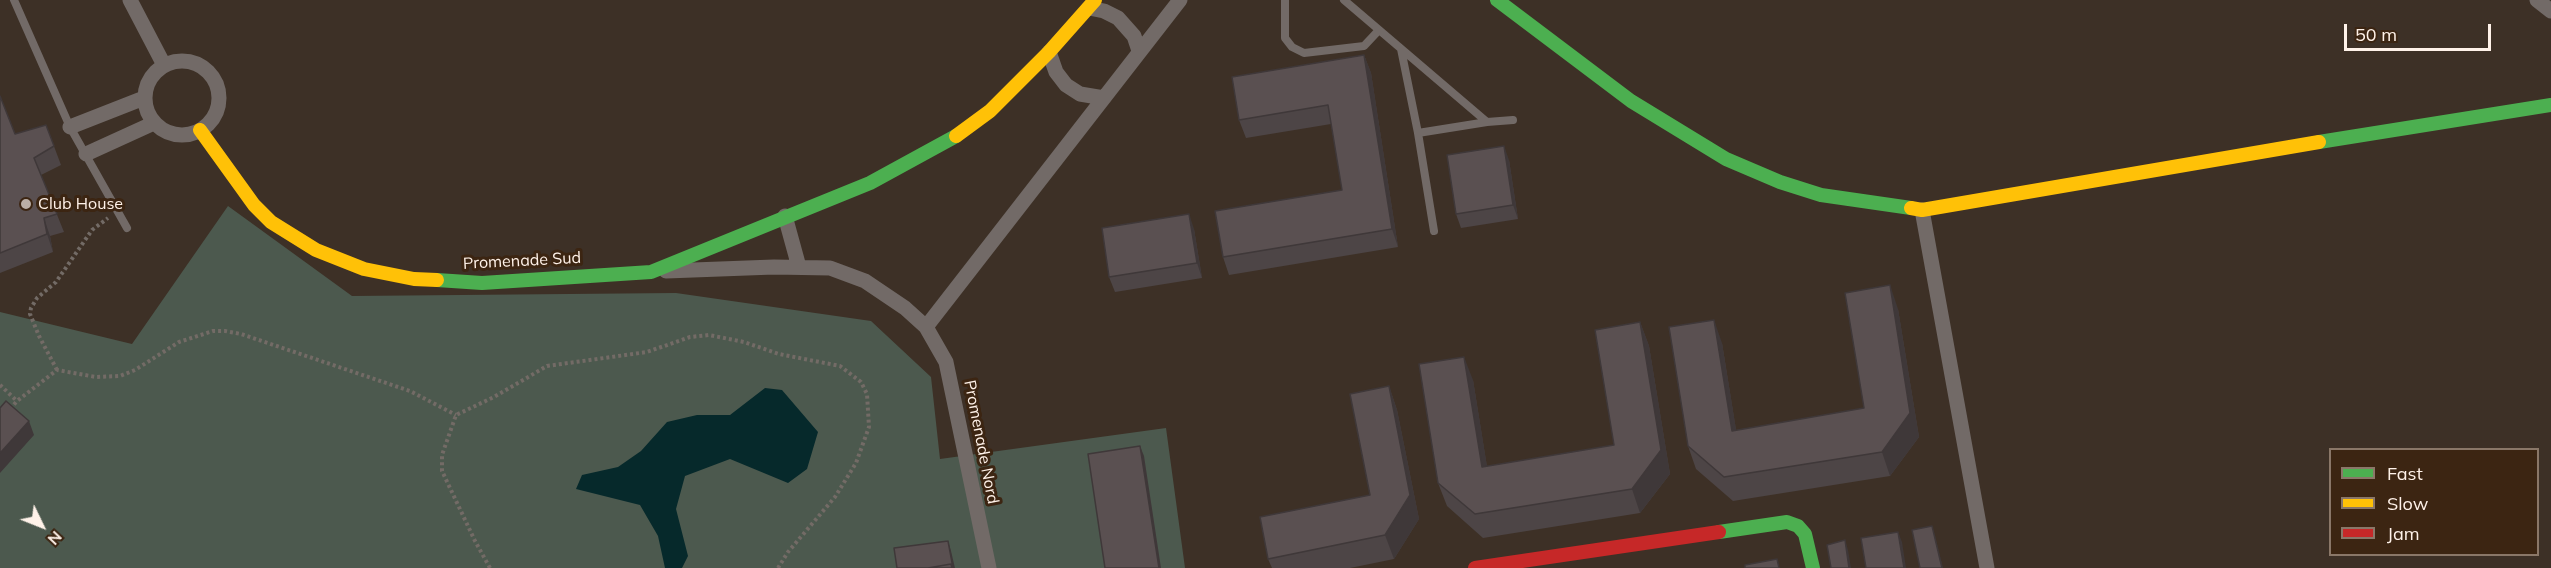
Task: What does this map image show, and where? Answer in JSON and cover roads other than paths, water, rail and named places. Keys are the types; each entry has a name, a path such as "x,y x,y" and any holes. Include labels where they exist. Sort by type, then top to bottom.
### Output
{"street":[{"path":"130,0 164,64"},
{"path":"926,327 1180,0"},
{"path":"1497,0 1631,101 1726,159 1780,182 1821,195 1922,210 2287,147 2551,105"},
{"path":"2537,0 2551,11"},
{"path":"1104,98 1080,94 1066,85 1056,72 1049,51 1092,4 1119,18 1134,36 1140,51"},
{"name":"Promenade Sud","path":"200,130 254,205 280,229 332,257 364,269 414,279 482,283 651,272 870,183 948,142 990,111 1049,51"},
{"path":"180,60 196,63 206,69 216,81 219,93 217,109 209,123 192,134 176,135 164,131 154,123 147,112 145,89 151,77 164,64 180,60"},
{"path":"70,127 144,98"},
{"path":"86,154 154,123"},
{"path":"1922,210 1987,568"},
{"path":"785,216 799,267"},
{"name":"Promenade Nord","path":"651,272 830,268 865,281 891,297 926,327 946,362 950,377 989,568"},
{"path":"1475,568 1787,522 1798,526 1805,534 1813,568"}],"lane":[{"path":"14,0 70,127 127,228"},
{"path":"1284,0 1284,38 1304,53 1364,46 1379,30"},
{"path":"1344,0 1487,122"},
{"path":"1401,49 1434,231"},
{"path":"1418,133 1513,120"}],"water":[{"path":"765,388 782,390 818,432 807,469 788,483 730,459 685,476 676,509 688,556 682,568 665,568 658,536 640,505 576,489 582,475 618,467 641,451 667,422 697,415 730,415"}],"place":[{"name":"Club House","path":"26,204"}]}
